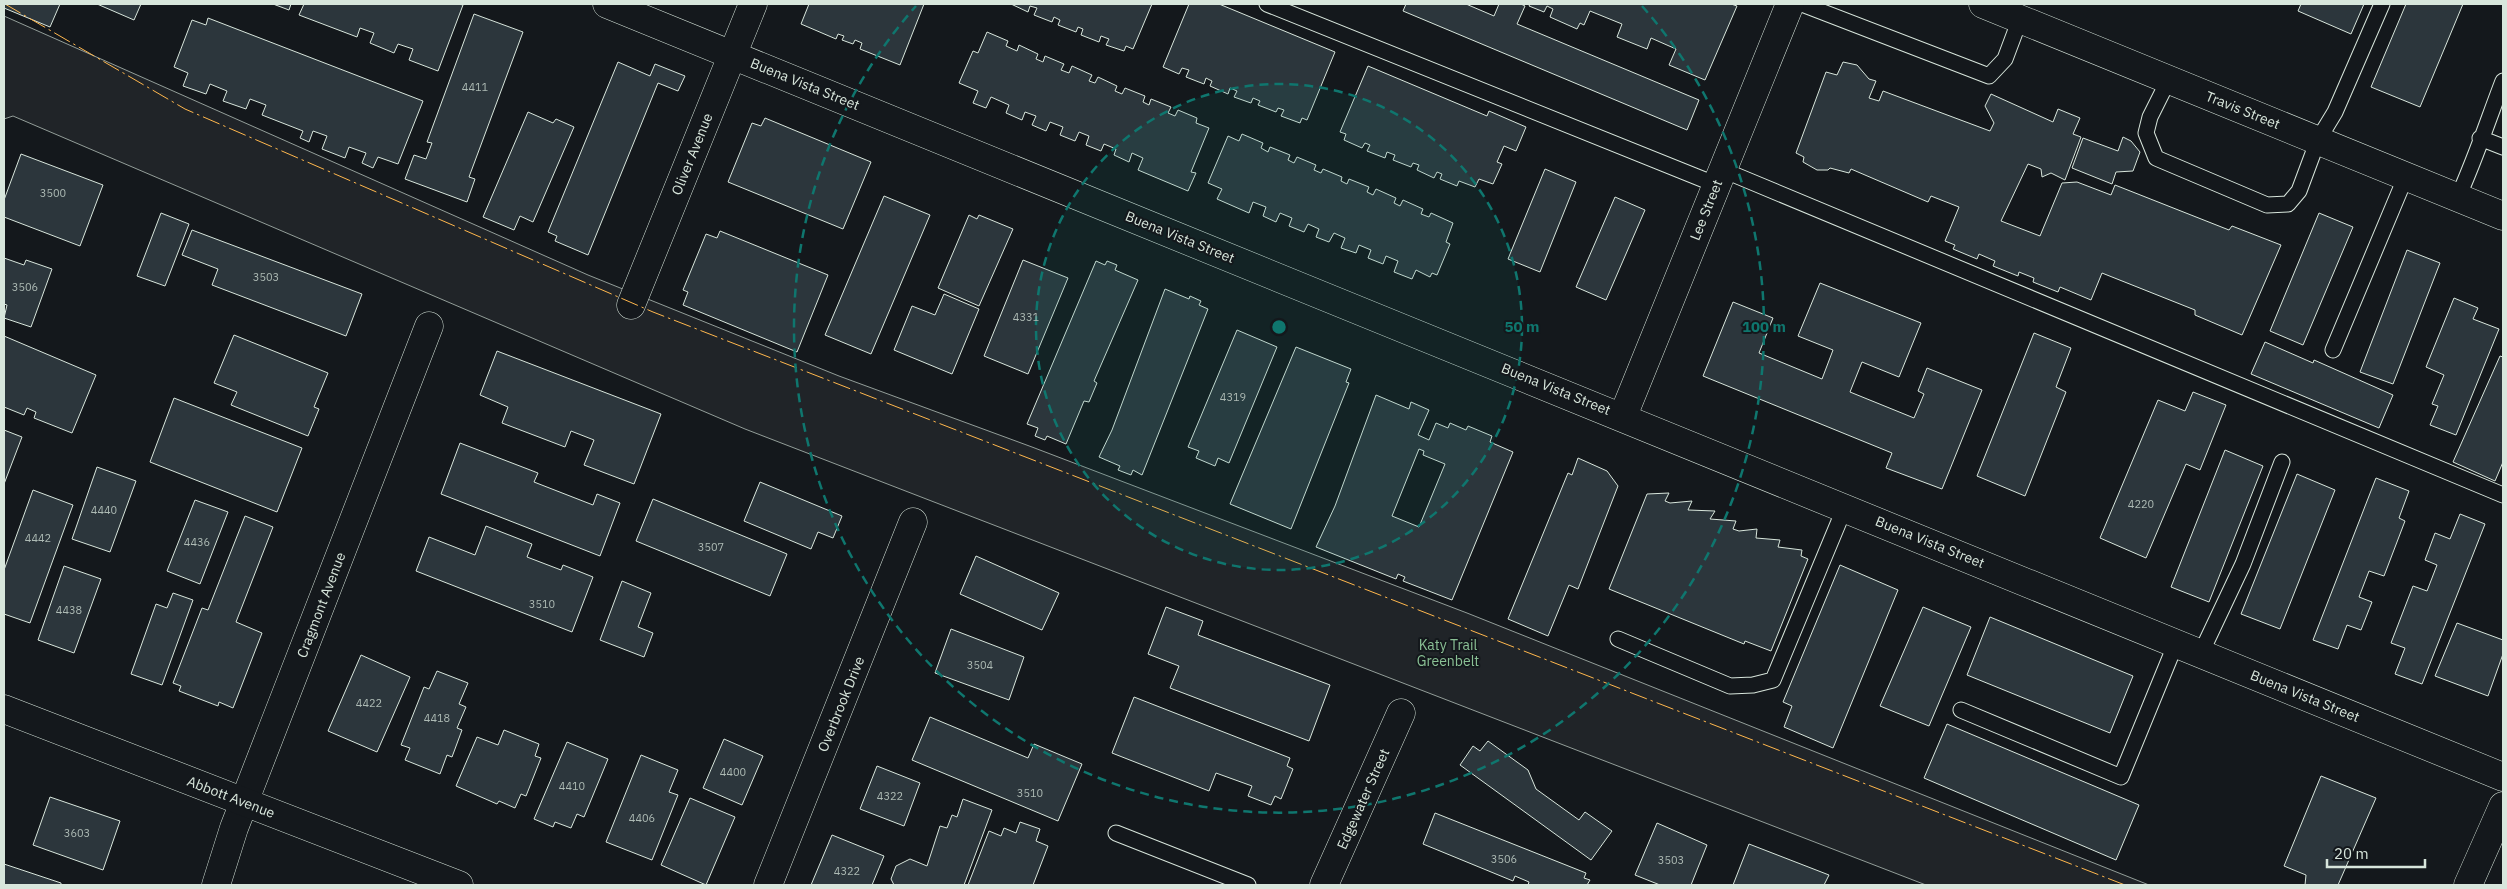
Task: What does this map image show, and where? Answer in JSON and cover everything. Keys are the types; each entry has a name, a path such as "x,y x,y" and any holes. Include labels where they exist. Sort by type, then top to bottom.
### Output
{"street":[{"name":"Buena Vista Street","path":"607,4 1623,416 2503,777"},
{"name":"Oliver Avenue","path":"631,305 753,4"},
{"name":"Lee Street","path":"1623,416 1790,4"},
{"name":"Travis Street","path":"1983,4 2503,216"},
{"name":"Cragmont Avenue","path":"216,885 244,802 429,326"},
{"name":"Overbrook Drive","path":"768,885 913,522"},
{"name":"Abbott Avenue","path":"4,709 459,885"},
{"name":"Edgewater Street","path":"1324,885 1401,714"},
{"path":"2468,885 2503,806"}],"lane":[{"path":"1267,4 1720,178 2503,495"},
{"path":"1802,4 1989,76 2005,59 2020,19"},
{"path":"2169,79 2150,117 2146,134 2156,158 2267,205 2288,204 2299,191 2318,140 2335,112 2382,4"},
{"path":"2458,197 2472,168 2480,138 2503,81"},
{"path":"2480,138 2503,147"},
{"path":"2333,350 2406,176"},
{"path":"2201,653 2243,564 2282,462"},
{"path":"1618,640 1730,686 1753,685 1773,680 1845,507"},
{"path":"1961,710 2121,778 2176,643"},
{"path":"1116,834 1248,885"}],"green space":[{"name":"Katy Trail Greenbelt","path":"4,16 588,275 839,376 1032,447 1467,613 2149,885 1926,885 745,429 13,116 4,119"}],"building":[{"path":"4,4 60,4 50,27 4,8"},
{"path":"97,4 141,4 134,20"},
{"path":"273,4 291,4 289,10"},
{"path":"304,4 463,5 438,71 409,60 413,49 398,44 394,53 370,43 374,33 360,28 357,37 299,15"},
{"path":"809,4 924,4 900,65 860,49 862,43 855,40 853,44 842,40 844,36 838,34 836,39 801,24"},
{"path":"1011,4 1152,4 1133,49 1126,46 1124,51 1106,45 1109,39 1101,36 1099,42 1081,35 1083,29 1078,27 1076,32 1058,25 1060,20 1054,17 1052,22 1034,15 1037,8 1030,6 1028,12"},
{"path":"1189,4 1219,4 1335,52 1307,120 1302,118 1300,123 1281,116 1284,110 1278,108 1276,112 1258,105 1260,101 1253,98 1251,103 1234,97 1237,91 1230,88 1228,94 1210,86 1212,81 1206,78 1204,84 1186,77 1189,70 1182,68 1179,74 1163,67"},
{"path":"1406,4 1466,4 1494,16 1499,4 1521,4 1525,6 1517,24 1699,100 1687,130 1403,11"},
{"path":"1530,4 1731,4 1737,6 1705,80 1669,65 1676,49 1651,38 1647,49 1617,37 1622,24 1590,11 1584,25 1580,23 1577,29 1550,17 1553,9 1547,6 1544,12 1529,6"},
{"path":"2301,4 2364,4 2351,34 2298,11"},
{"path":"2406,4 2463,4 2420,107 2371,87"},
{"path":"474,14 523,32 469,177 475,179 467,202 405,179 414,155 426,159 432,143 427,142"},
{"path":"208,18 423,101 398,164 378,157 373,168 362,163 366,153 349,147 345,158 322,149 327,136 313,131 309,142 300,138 303,131 262,115 266,105 250,99 246,109 223,101 227,91 210,84 206,94 183,86 188,73 174,67 192,20 206,25"},
{"path":"987,32 1008,41 1006,46 1017,51 1019,45 1038,54 1036,59 1043,62 1045,56 1064,64 1061,70 1069,73 1072,66 1092,75 1089,81 1095,83 1098,77 1117,86 1115,91 1122,94 1125,88 1145,96 1143,102 1149,105 1151,99 1171,107 1168,113 1175,116 1178,110 1197,118 1196,123 1209,128 1191,172 1196,173 1188,191 1138,170 1143,158 1132,153 1129,162 1114,155 1116,149 1104,144 1101,151 1086,145 1089,136 1079,132 1075,141 1060,135 1063,127 1050,122 1046,131 1032,125 1036,116 1025,112 1022,120 1006,113 1009,105 991,97 986,108 973,103 978,91 959,83 973,51 978,53"},
{"path":"618,62 650,76 655,64 685,76 678,91 658,83 588,255 555,241 557,236 548,232"},
{"path":"1843,62 1857,65 1869,79 1876,81 1869,98 1879,101 1883,91 1990,131 1994,123 1985,106 1991,94 2053,122 2058,109 2080,118 2073,134 2081,137 2065,180 2051,173 2042,177 2041,169 2028,164 2001,221 2040,236 2062,183 2077,182 2111,195 2115,185 2229,230 2232,226 2281,245 2242,335 2195,315 2195,310 2102,273 2091,300 2060,287 2058,292 2033,282 2034,278 2019,272 2018,276 1993,266 1995,261 1979,254 1977,259 1953,249 1955,245 1945,241 1959,207 1931,196 1928,202 1851,169 1849,173 1830,168 1828,170 1817,170 1803,162 1804,157 1796,153 1826,72 1837,75"},
{"path":"1368,66 1487,116 1489,111 1526,127 1516,151 1504,146 1497,162 1502,164 1493,184 1479,179 1475,187 1459,181 1457,186 1440,179 1442,174 1437,172 1434,178 1417,170 1419,165 1413,163 1411,167 1393,160 1395,155 1387,152 1385,158 1367,151 1370,145 1365,143 1362,148 1344,140 1346,134 1340,132"},
{"path":"528,112 553,123 556,119 574,127 533,222 520,216 514,230 483,217"},
{"path":"765,118 871,162 843,229 728,182 752,123 761,126"},
{"path":"1242,134 1263,143 1261,148 1268,152 1270,147 1290,155 1288,160 1294,163 1297,157 1316,165 1314,170 1321,173 1323,169 1342,177 1341,181 1347,184 1349,179 1369,187 1367,192 1373,195 1376,189 1396,198 1394,203 1400,206 1403,200 1423,209 1421,214 1429,217 1431,213 1453,223 1446,242 1450,244 1437,275 1432,273 1430,277 1416,270 1412,279 1394,272 1398,261 1386,256 1383,264 1368,258 1371,250 1359,245 1356,253 1341,248 1345,238 1334,233 1329,242 1316,237 1319,229 1308,224 1304,232 1289,226 1292,218 1280,213 1276,222 1263,216 1266,207 1253,202 1249,213 1217,199 1222,189 1208,183 1228,136 1239,141"},
{"path":"2123,137 2131,141 2140,152 2133,171 2116,172 2112,184 2072,168 2083,138 2118,151"},
{"path":"21,154 103,185 80,246 4,217 4,200"},
{"path":"1545,169 1576,182 1540,272 1508,259"},
{"path":"884,196 930,215 871,354 825,335"},
{"path":"1615,197 1645,210 1606,300 1576,287"},
{"path":"161,213 189,224 165,286 137,276"},
{"path":"2319,213 2353,227 2303,345 2270,331"},
{"path":"969,215 977,219 979,215 1013,229 979,306 938,288"},
{"path":"192,230 362,294 346,336 212,285 218,269 182,255"},
{"path":"720,231 828,275 797,352 683,305 688,292 683,290 706,234 717,238"},
{"path":"2407,250 2440,263 2393,384 2360,372"},
{"path":"4,258 24,265 26,260 52,269 31,327 4,318 7,305 4,304"},
{"path":"1023,260 1068,278 1028,374 984,356"},
{"path":"1096,261 1105,265 1107,261 1117,265 1115,270 1138,280 1094,381 1097,383 1089,402 1084,401 1066,444 1047,436 1045,440 1035,436 1038,428 1027,424"},
{"path":"1820,283 1921,323 1899,377 1862,362 1850,392 1914,418 1924,394 1918,391 1927,368 1982,390 1942,489 1886,468 1892,453 1703,376 1733,302 1773,318 1759,353 1822,379 1833,350 1798,336"},
{"path":"1165,289 1189,299 1190,296 1201,301 1199,305 1208,309 1142,475 1133,470 1131,475 1118,470 1120,466 1099,457 1112,430"},
{"path":"944,294 979,309 952,374 894,350 912,306 935,315"},
{"path":"2454,298 2478,308 2473,319 2499,329 2456,435 2430,425 2438,406 2432,404 2444,375 2426,367"},
{"path":"1237,330 1277,347 1229,463 1218,458 1215,466 1196,458 1199,451 1188,447"},
{"path":"2034,333 2071,348 2056,387 2066,392 2025,496 1977,476"},
{"path":"234,335 328,373 314,407 319,409 308,436 231,405 237,392 214,383"},
{"path":"4,336 96,375 72,433 34,418 36,412 27,408 24,415 4,407"},
{"path":"2265,342 2313,363 2314,360 2393,395 2379,428 2251,374"},
{"path":"1296,347 1351,369 1346,382 1349,383 1291,529 1230,504"},
{"path":"497,351 661,414 634,484 584,465 594,440 571,431 565,447 502,423 508,407 480,395"},
{"path":"2500,356 2503,357 2503,462 2495,481 2453,462"},
{"path":"2193,392 2226,405 2200,470 2186,464 2146,558 2100,538 2158,400 2185,411"},
{"path":"1376,395 1409,409 1411,402 1429,410 1418,435 1429,440 1436,423 1448,428 1450,423 1466,430 1468,426 1492,436 1490,442 1513,452 1452,600 1403,581 1405,577 1398,574 1396,579 1316,547 1335,506","holes":["1419,449 1424,451 1423,455 1445,464 1419,527 1392,516"]},
{"path":"174,398 302,448 277,512 150,462"},
{"path":"4,430 22,437 4,484"},
{"path":"460,443 538,473 534,482 593,505 597,494 620,503 600,556 441,494"},
{"path":"2225,450 2263,466 2209,602 2171,587"},
{"path":"1578,458 1607,471 1618,486 1578,589 1569,585 1548,636 1508,619 1568,473 1572,475"},
{"path":"97,467 136,481 110,552 72,539"},
{"path":"2297,474 2335,490 2280,629 2241,614"},
{"path":"2376,478 2409,491 2399,518 2405,521 2384,576 2369,571 2359,597 2372,602 2361,630 2347,625 2338,649 2313,640"},
{"path":"760,482 842,516 833,538 818,532 811,549 744,521"},
{"path":"33,490 73,505 30,623 4,614 4,570"},
{"path":"1669,493 1665,501 1670,503 1692,501 1688,510 1715,511 1710,519 1736,521 1733,529 1739,531 1757,529 1756,538 1780,540 1778,547 1802,550 1801,556 1808,559 1771,651 1745,641 1744,644 1609,589 1647,494"},
{"path":"653,499 787,554 770,596 636,541"},
{"path":"195,500 228,512 200,584 167,571"},
{"path":"2460,514 2485,524 2422,684 2395,674 2405,648 2391,643 2413,586 2427,591 2437,565 2425,560 2435,533 2450,539"},
{"path":"245,516 273,527 236,622 262,633 233,708 219,702 218,706 179,691 181,686 173,683 202,608 208,610"},
{"path":"486,526 532,544 527,557 561,570 563,565 593,577 572,632 416,571 429,537 475,555"},
{"path":"976,556 1059,593 1042,630 960,594"},
{"path":"1840,565 1898,590 1833,748 1784,727 1792,706 1783,702"},
{"path":"64,566 101,579 74,653 38,640"},
{"path":"622,581 651,593 638,627 653,633 644,657 600,640"},
{"path":"173,593 193,600 162,685 131,674 156,604 167,608"},
{"path":"1166,607 1203,621 1198,635 1330,685 1309,741 1170,688 1179,666 1148,654"},
{"path":"1923,607 1971,627 1929,726 1880,706"},
{"path":"1990,617 2133,676 2110,733 1967,675"},
{"path":"2457,623 2503,640 2503,654 2488,696 2435,676"},
{"path":"951,629 1024,657 1009,700 935,673"},
{"path":"361,655 410,677 377,752 328,731"},
{"path":"437,671 468,683 459,704 466,707 457,728 462,730 452,757 447,755 440,774 405,760 410,748 401,745 424,687 429,689"},
{"path":"1134,697 1290,758 1287,766 1293,769 1281,799 1275,796 1271,805 1248,796 1252,786 1216,773 1209,791 1112,753"},
{"path":"930,717 1028,758 1034,744 1082,764 1058,821 912,760"},
{"path":"1947,724 2139,805 2116,860 1924,778"},
{"path":"504,730 539,744 535,756 541,758 526,796 521,794 515,808 499,801 497,804 456,786 477,737 498,745"},
{"path":"724,739 763,756 742,805 703,788"},
{"path":"1488,741 1528,770 1536,789 1579,820 1585,812 1612,831 1591,860 1460,765 1473,746 1480,751"},
{"path":"567,742 608,759 584,817 577,814 571,828 555,822 553,827 534,819"},
{"path":"641,755 678,770 669,792 678,795 652,860 606,842"},
{"path":"877,766 920,783 904,826 860,809"},
{"path":"2321,776 2376,798 2338,885 2305,885 2306,875 2284,866"},
{"path":"50,797 120,821 103,870 33,845"},
{"path":"690,798 735,817 706,885 661,865"},
{"path":"963,799 992,810 964,885 894,885 891,879 896,866 910,859 927,866 940,826 947,828 952,815 957,817"},
{"path":"1435,813 1586,873 1584,878 1590,880 1587,885 1528,885 1529,882 1515,876 1513,881 1423,844"},
{"path":"1020,822 1040,829 1036,841 1048,846 1033,885 968,885 989,831 1001,836 1004,828 1016,833"},
{"path":"1657,823 1707,845 1691,885 1660,885 1635,875"},
{"path":"832,835 884,856 872,885 811,885"},
{"path":"1749,844 1829,875 1824,885 1733,885"},
{"path":"4,864 61,883 61,885 4,885"}],"power":[{"path":"5,4 185,109 653,312 2125,885"}]}
